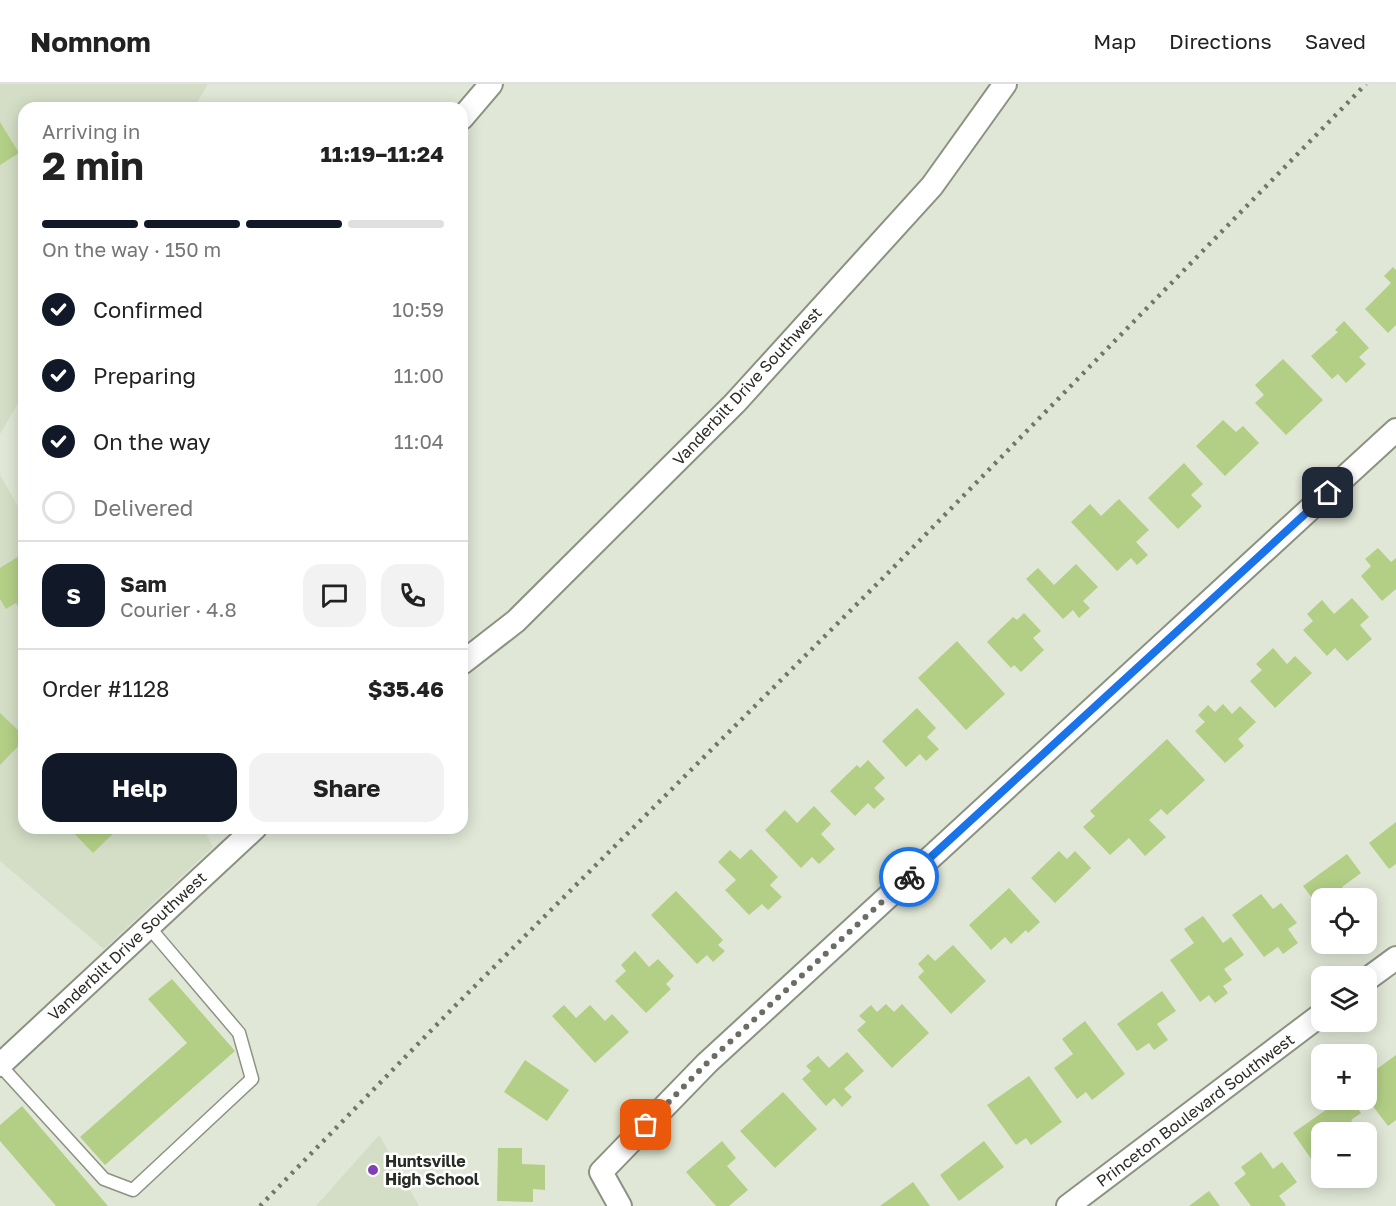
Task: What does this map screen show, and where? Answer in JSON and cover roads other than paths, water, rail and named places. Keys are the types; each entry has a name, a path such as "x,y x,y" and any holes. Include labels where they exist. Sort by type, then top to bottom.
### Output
{"street":[{"path":"468,110 491,84"},
{"name":"Vanderbilt Drive Southwest","path":"468,658 516,621 735,403 932,186 1005,84"},
{"path":"620,1206 601,1172 707,1063 1396,430"},
{"name":"Vanderbilt Drive Southwest","path":"0,1065 248,834"},
{"path":"1377,972 1396,958"},
{"name":"Princeton Boulevard Southwest","path":"1068,1206 1311,1022"}],"lane":[{"path":"0,1065 104,1179 134,1190 252,1079 239,1033 148,926"}],"railway":[{"path":"260,1206 454,1007 888,573 1366,84"}],"place":[{"name":"Huntsville High School","path":"373,1170"}]}
